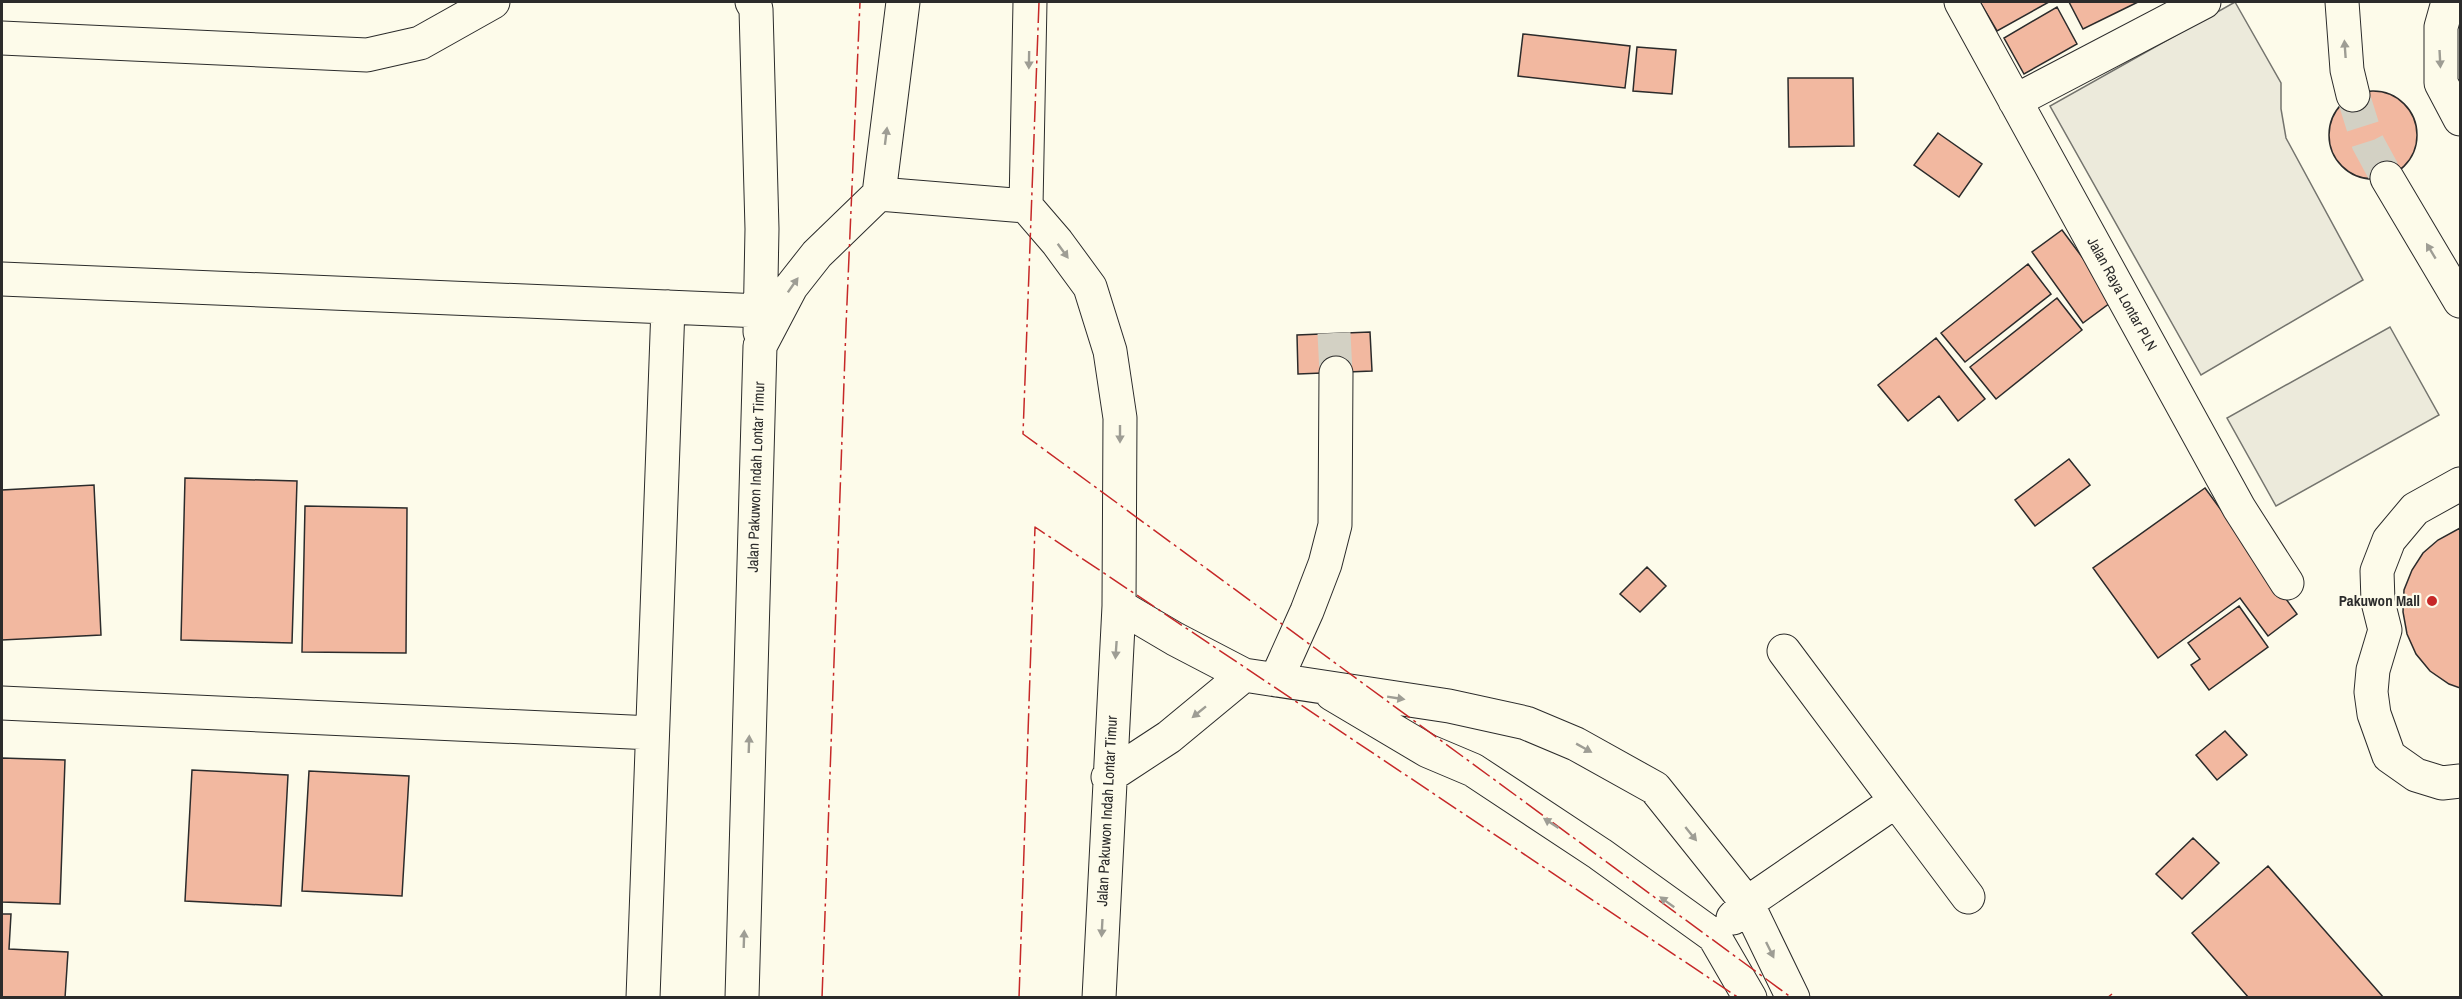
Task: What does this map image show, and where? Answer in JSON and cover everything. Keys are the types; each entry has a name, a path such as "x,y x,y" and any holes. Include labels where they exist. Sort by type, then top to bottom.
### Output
{"street":[{"path":"2,38 367,55 420,43 493,2"},
{"path":"752,2 756,9 762,229 760,346"},
{"path":"903,2 879,194 1026,206 1030,2"},
{"name":"Jalan Raya Lontar PLN","path":"1961,2 2239,508 2287,584"},
{"path":"2015,101 2204,2"},
{"path":"2342,2 2347,70 2353,95"},
{"path":"2448,2 2441,27 2441,83 2460,119"},
{"path":"2387,178 2460,301"},
{"name":"Jalan Pakuwon Indah Lontar Timur","path":"742,998 760,346 791,287 817,254 879,194"},
{"name":"Jalan Pakuwon Indah Lontar Timur","path":"1026,206 1057,242 1090,287 1110,351 1120,418 1119,606 1108,777 1099,998"},
{"path":"2,279 761,311"},
{"path":"643,998 668,308"},
{"path":"1108,777 1260,677 1307,610 1325,564 1335,525 1336,373"},
{"path":"2460,484 2415,509 2389,540 2377,571 2378,602 2385,630 2373,670 2370,692 2374,714 2389,756 2416,775 2442,783 2460,781"},
{"path":"1119,606 1175,639 1260,677 1449,706 1515,721 1576,744 1655,788 1747,903 1793,998"},
{"path":"1784,651 1968,897"},
{"path":"1318,686 1428,751 1473,770 1600,854 1714,936 1750,998"},
{"path":"2,703 652,733"},
{"path":"1714,936 1747,903 1896,801"}],"shaded area":[{"path":"2235,2 2281,83 2281,109 2286,138 2363,280 2201,375 2050,106"},
{"path":"2390,327 2439,415 2276,506 2227,418"}],"building":[{"path":"1980,2 2049,2 1997,31"},
{"path":"2069,2 2138,2 2083,29"},
{"path":"2057,7 2077,44 2024,74 2004,38"},
{"path":"1523,34 1630,46 1625,88 1518,76"},
{"path":"1637,47 1676,50 1672,94 1633,91"},
{"path":"1788,78 1853,78 1854,146 1789,147"},
{"path":"2373,91 2390,94 2404,104 2414,118 2417,135 2414,152 2404,166 2390,176 2373,179 2356,176 2342,166 2332,152 2329,135 2332,118 2342,104 2356,94"},
{"path":"1938,133 1982,164 1959,197 1914,165"},
{"path":"2062,230 2114,300 2083,323 2032,252"},
{"path":"2028,264 2051,294 1965,362 1941,333"},
{"path":"2057,298 2082,330 1996,399 1970,367"},
{"path":"1370,332 1372,371 1298,374 1297,335"},
{"path":"1936,338 1985,399 1958,421 1939,396 1908,421 1878,385"},
{"path":"2069,459 2090,485 2035,526 2015,500"},
{"path":"185,478 297,481 292,643 181,640"},
{"path":"94,485 101,635 2,640 2,490"},
{"path":"2205,488 2297,614 2268,636 2240,598 2158,658 2093,568"},
{"path":"305,506 407,508 406,653 302,652"},
{"name":"Pakuwon Mall","path":"2460,528 2460,688 2449,684 2430,671 2416,654 2407,634 2403,612 2404,590 2412,570 2423,553 2438,540"},
{"path":"1647,567 1666,586 1640,612 1620,594"},
{"path":"2239,606 2268,647 2209,690 2191,665 2200,659 2188,643"},
{"path":"2225,731 2247,755 2217,780 2196,755"},
{"path":"2,758 65,760 60,904 2,902"},
{"path":"192,770 288,775 281,906 185,901"},
{"path":"309,771 409,776 402,896 302,891"},
{"path":"2193,838 2219,863 2182,899 2156,874"},
{"path":"2268,866 2384,998 2249,998 2192,933"},
{"path":"2,914 11,914 9,949 68,952 65,998 2,998"}],"tunnel":[{"path":"2353,95 2368,143 2387,178"},
{"path":"1334,333 1336,373"}],"power":[{"path":"822,998 860,2"},
{"path":"1039,2 1023,434 1792,998"},
{"path":"1019,998 1035,527 1739,998"},
{"path":"2107,998 2112,994"}],"place":[{"name":"Pakuwon Mall","path":"2432,601"}]}
